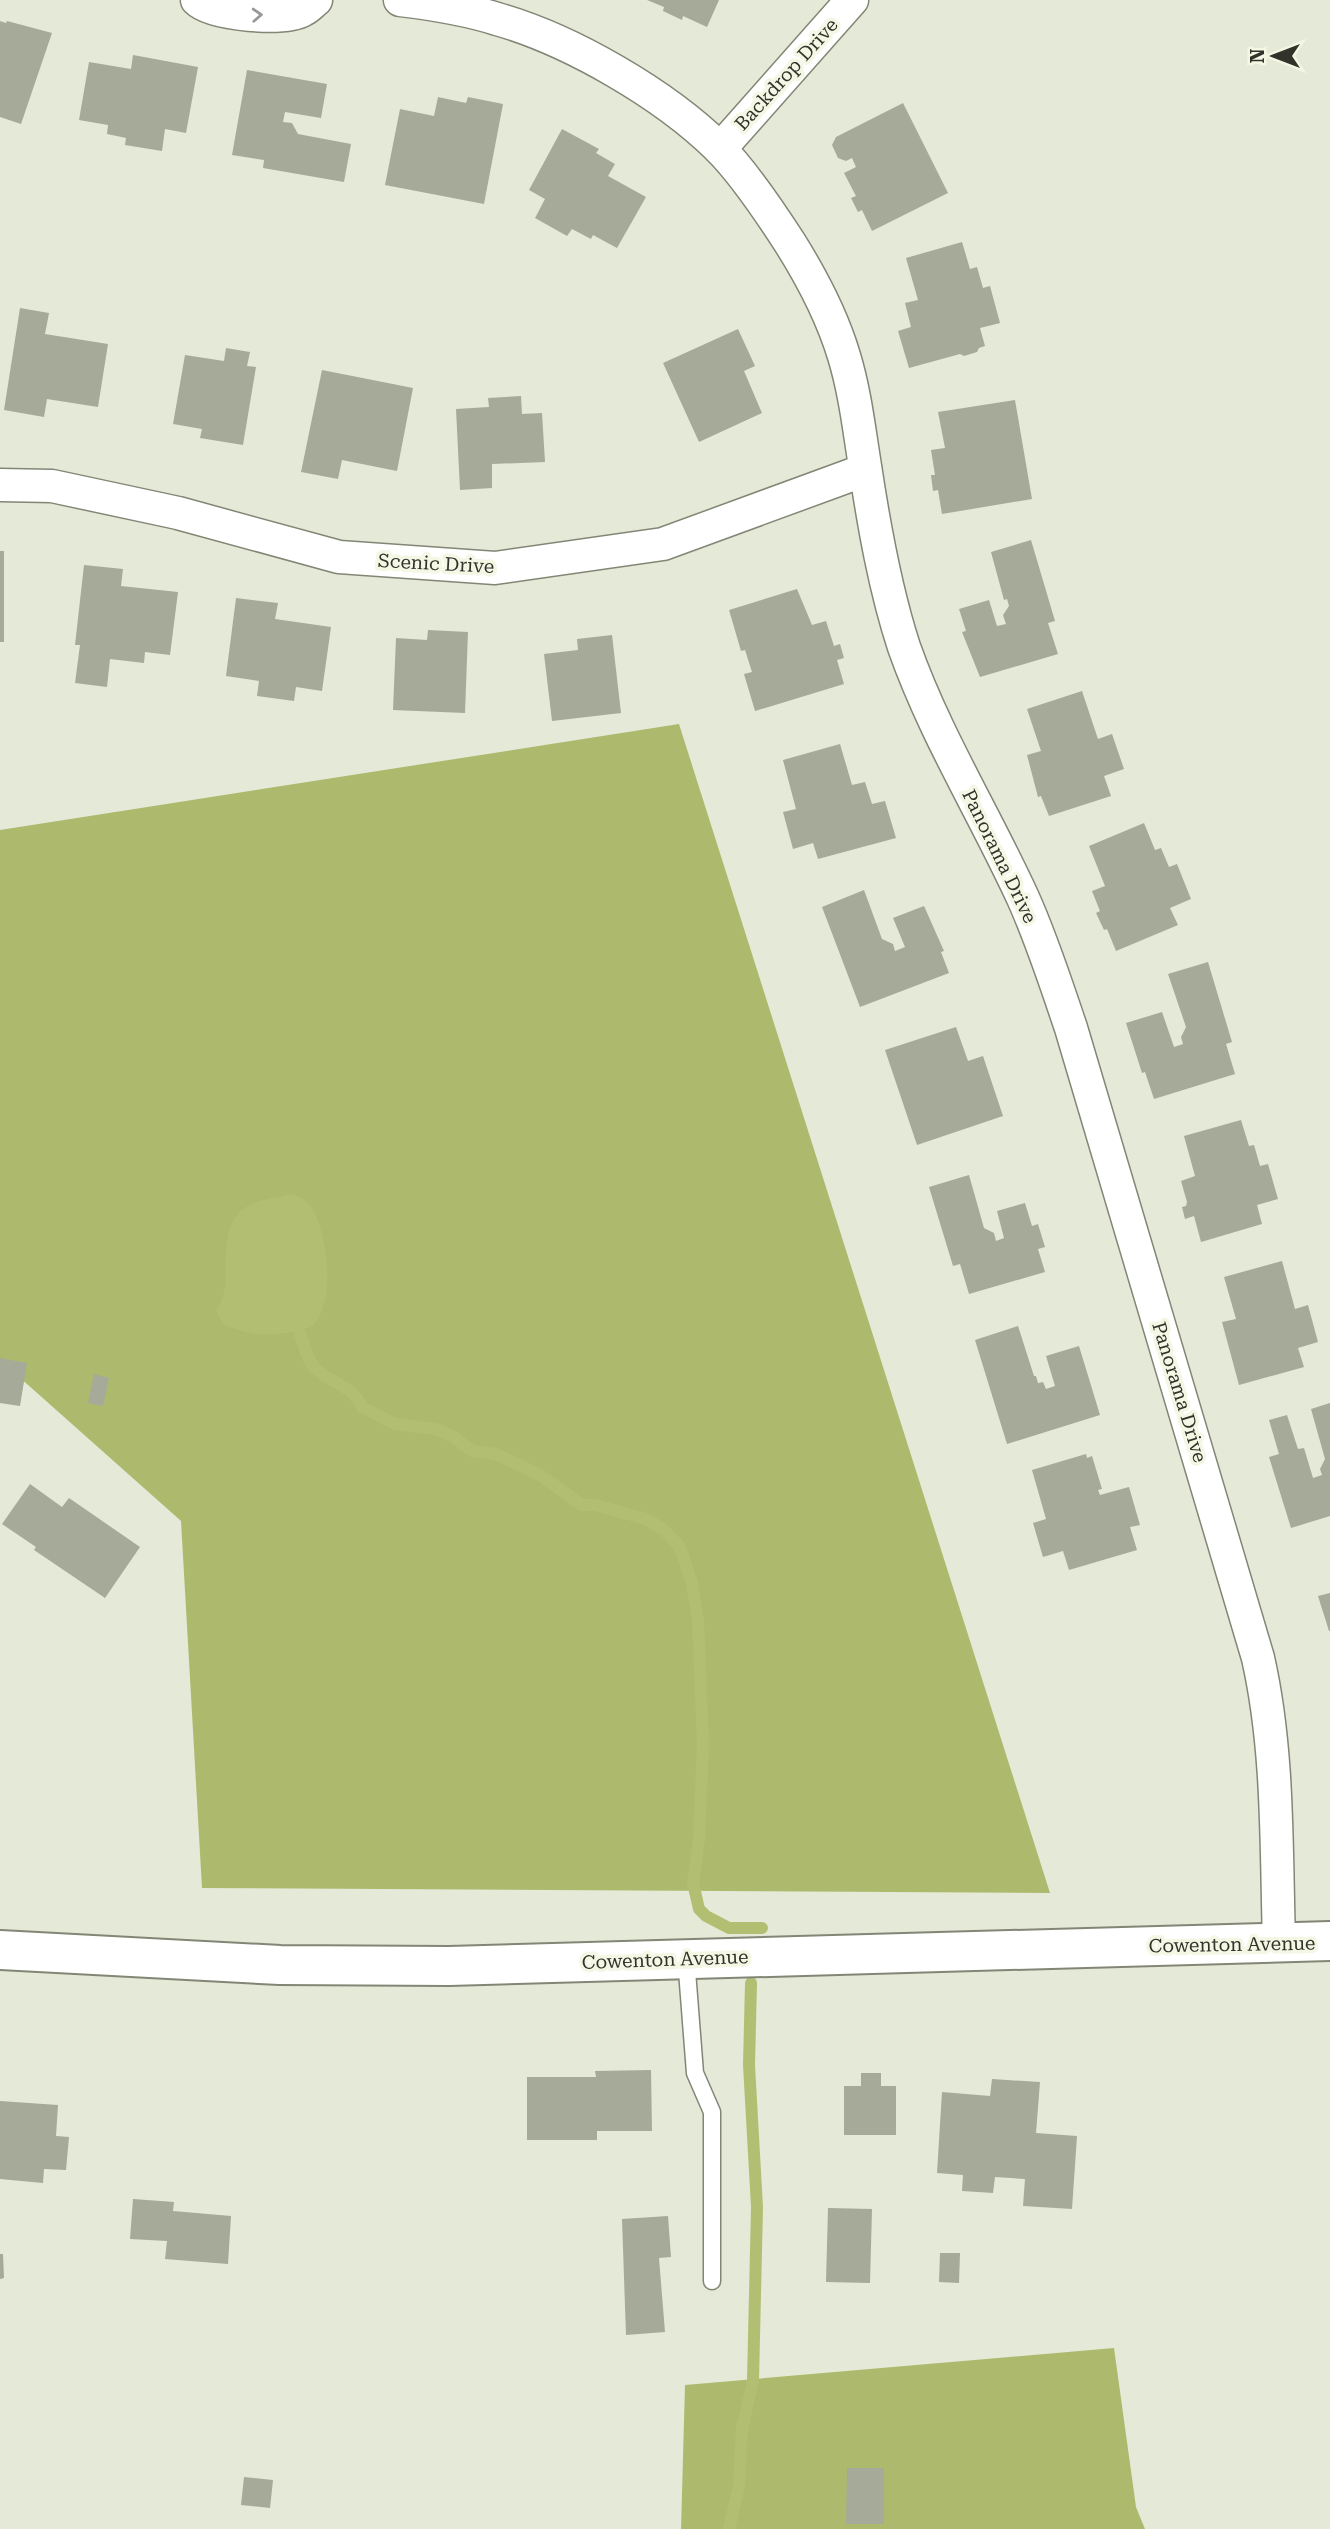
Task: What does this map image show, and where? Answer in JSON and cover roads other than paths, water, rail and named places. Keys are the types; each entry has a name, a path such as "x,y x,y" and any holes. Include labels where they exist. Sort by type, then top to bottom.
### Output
{"street":[{"path":"197,0 203,6 246,16 301,12 316,0"},
{"name":"Panorama Drive","path":"400,0 444,6 499,19 556,41 667,104 720,149 771,214 799,257 825,307 844,356 855,402 884,570 899,631 934,722 1023,898 1048,961 1243,1604 1268,1703 1273,1742 1279,1942"},
{"name":"Backdrop Drive","path":"720,149 852,0"},
{"name":"Scenic Drive","path":"0,485 52,486 178,513 339,557 495,569 663,544 865,470"},
{"name":"Cowenton Avenue","path":"0,1950 362,1966 449,1966 1330,1941"}],"lane":[{"path":"686,1958 695,2073 712,2112 712,2281"}],"waterway":[{"path":"300,1334 313,1365 354,1395 362,1407 395,1424 436,1429 454,1437 472,1451 496,1454 540,1475 582,1505 595,1505 646,1519 663,1529 680,1547 692,1583 698,1620 703,1744 699,1839 693,1883 699,1909 706,1916 729,1928 762,1928"},
{"path":"729,2529 739,2486 742,2429 753,2381 757,2207 749,2065 751,1983"}]}
